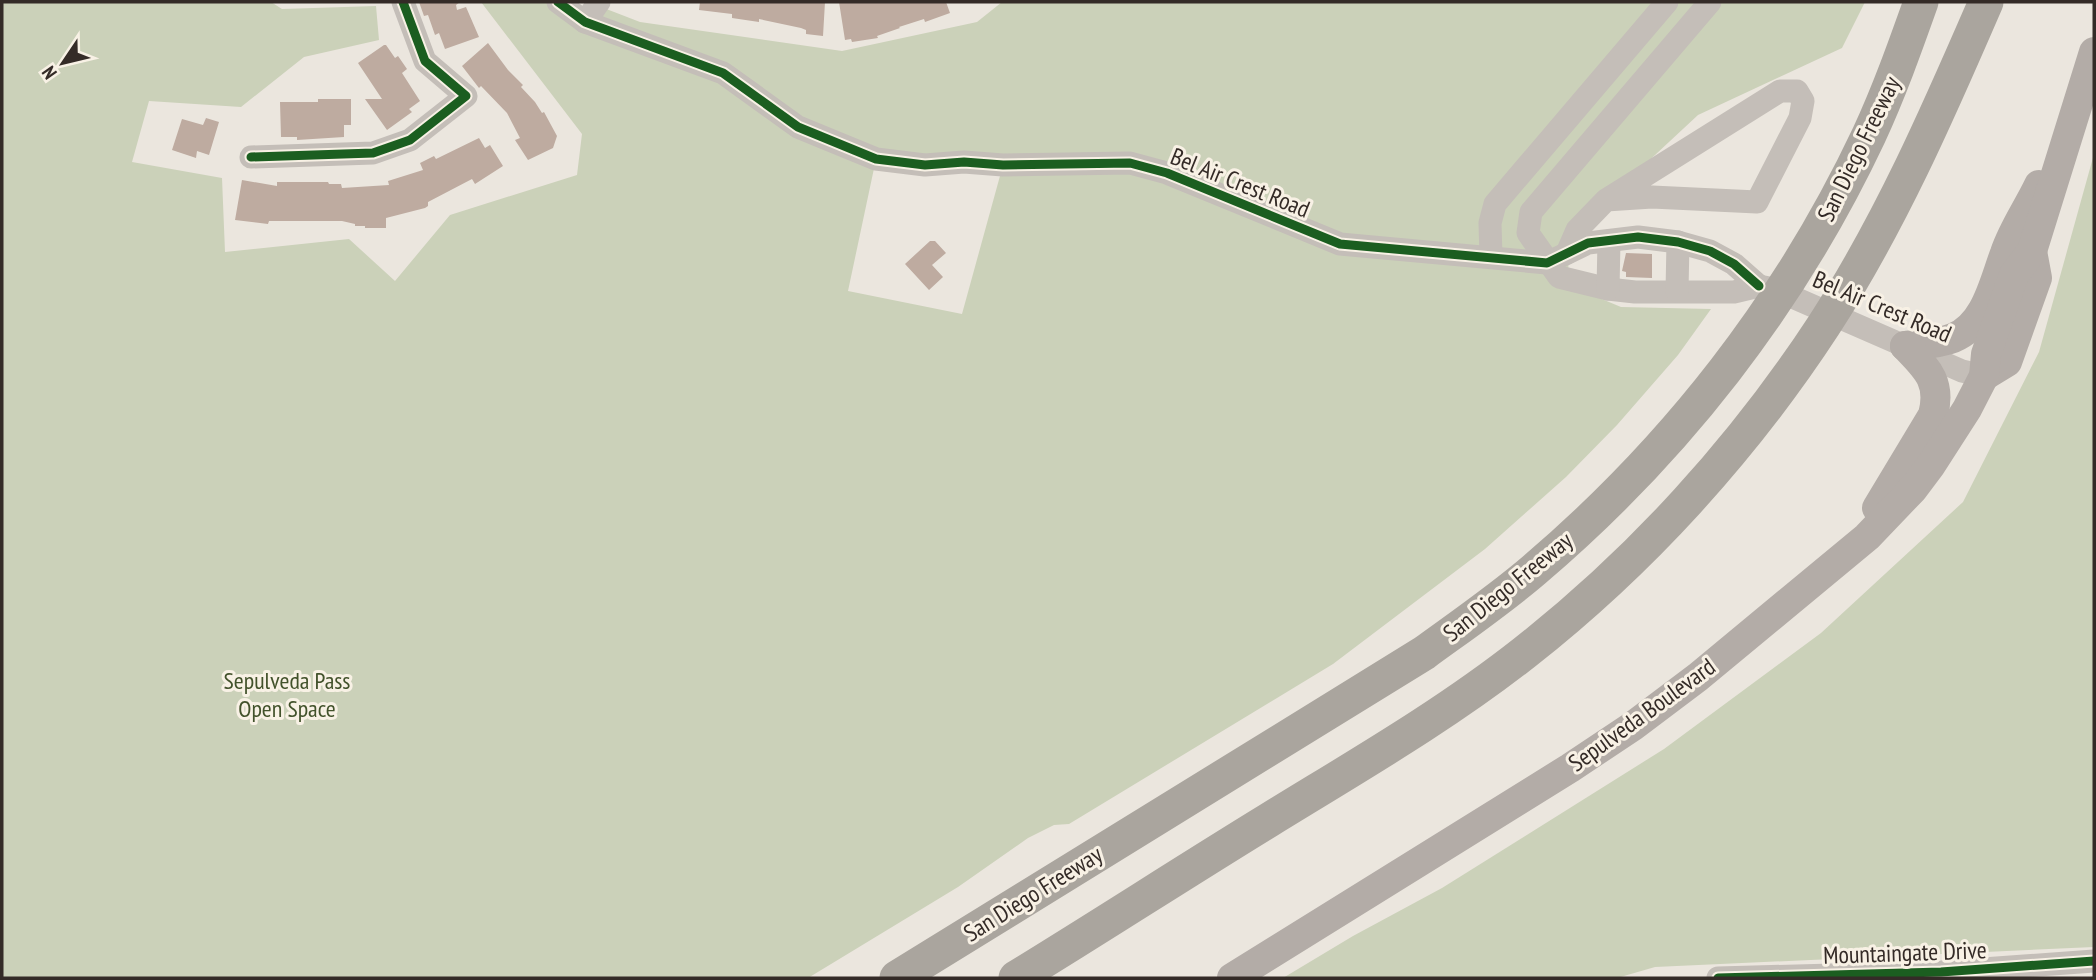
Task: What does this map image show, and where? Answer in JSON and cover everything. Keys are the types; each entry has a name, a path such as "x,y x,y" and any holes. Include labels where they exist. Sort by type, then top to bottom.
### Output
{"highway":[{"name":"San Diego Freeway","path":"897,978 1413,660 1533,571 1631,481 1684,422 1738,354 1819,231 1869,135 1894,78 1921,2"},
{"path":"1016,978 1384,750 1455,703 1525,652 1602,585 1668,522 1724,459 1781,372 1824,324 1861,250 1966,2"},
{"path":"1861,250 1916,161 1986,2"}],"main road":[{"path":"1905,346 1954,338 1971,326 1981,313 1996,282 2015,228 2068,133 2094,52"},
{"name":"Sepulveda Boulevard","path":"1232,978 1602,748 1698,677 1841,559 1891,514 1913,489 1949,439 1984,376 1986,355 2014,275 2032,251 2068,133"},
{"path":"1841,559 1882,500 1933,415 1937,390 1928,370 1905,346"}],"street":[{"path":"251,157 373,153 410,140 466,96 425,61 402,2"},
{"name":"Bel Air Crest Road","path":"558,2 585,22 723,73 798,127 876,159 926,165 964,162 1003,165 1130,163 1167,173 1340,244 1491,257 1557,258 1588,243 1638,237 1678,242 1710,251 1734,264 1759,286"},
{"path":"585,22 599,2"},
{"path":"1491,257 1490,223 1495,204 1667,2"},
{"name":"Bel Air Crest Road","path":"1710,2 1531,212 1528,233 1557,258 1559,277 1608,289 1635,292 1734,292 1759,286 1774,289 1962,371 1984,376"},
{"path":"1557,258 1577,230 1606,200 1780,92 1797,90 1803,101 1800,118 1757,202 1652,197 1606,200"},
{"path":"1608,289 1609,241"},
{"path":"1677,291 1678,242"},
{"name":"Mountaingate Drive","path":"1718,978 1941,972 2094,961"}],"green space":[{"name":"Sepulveda Pass Open Space","path":"2,2 271,2 282,9 376,6 379,40 304,57 241,107 149,101 132,162 222,178 225,252 349,239 395,281 450,215 577,175 582,134 481,2 558,2 585,22 596,5 640,22 842,51 977,22 1002,2 1865,2 1842,48 1698,115 1569,235 1568,285 1621,307 1711,309 1678,355 1617,425 1566,477 1485,549 1333,664 1069,824 1054,825 1028,838 958,887 808,978 2,978","holes":["876,159 1003,165 962,314 848,291"]},
{"path":"2094,154 2094,947 1655,967 1617,978 1283,978 1442,888 1664,749 1821,633 1963,502 2039,352"}],"building":[{"path":"419,2 460,2 456,5 457,10 466,7 479,37 445,49 439,33 435,35 428,15 424,16"},
{"path":"700,2 825,2 823,36 806,34 806,30 801,28 759,19 759,22 732,18 732,14 699,10"},
{"path":"839,2 946,2 950,13 899,27 877,36 878,38 852,42 851,39 845,40"},
{"path":"488,43 542,113 544,112 557,136 553,148 528,160 515,140 520,138 507,113 481,86 479,88 462,66"},
{"path":"384,45 395,58 398,56 407,69 402,73 420,101 409,109 412,112 387,130 365,99 382,99 358,63"},
{"path":"318,99 351,99 351,125 344,125 344,137 297,140 297,137 281,137 280,102 318,102"},
{"path":"206,118 219,122 209,155 197,151 196,158 172,150 182,119 203,125"},
{"path":"479,138 485,148 490,145 503,166 475,184 472,179 428,202 425,208 386,218 386,228 365,228 342,221 269,221 268,224 235,220 242,180 277,186 277,182 328,182 341,184 342,188 389,185 388,181 423,170 420,163 434,156 436,159"},
{"path":"930,241 935,241 946,253 932,265 943,277 929,290 905,264"},
{"path":"1626,253 1652,254 1652,278 1626,277 1626,272 1622,271"}],"cycle path":[{"path":"251,157 373,153 410,140 466,96 425,61 403,2"},
{"path":"558,2 585,22 723,73 798,127 876,159 925,165 964,162 1003,165 1130,163 1167,173 1340,244 1547,263 1588,243 1638,237 1678,242 1710,251 1734,264 1759,286"},
{"path":"1718,978 1941,972 2094,961"}]}
